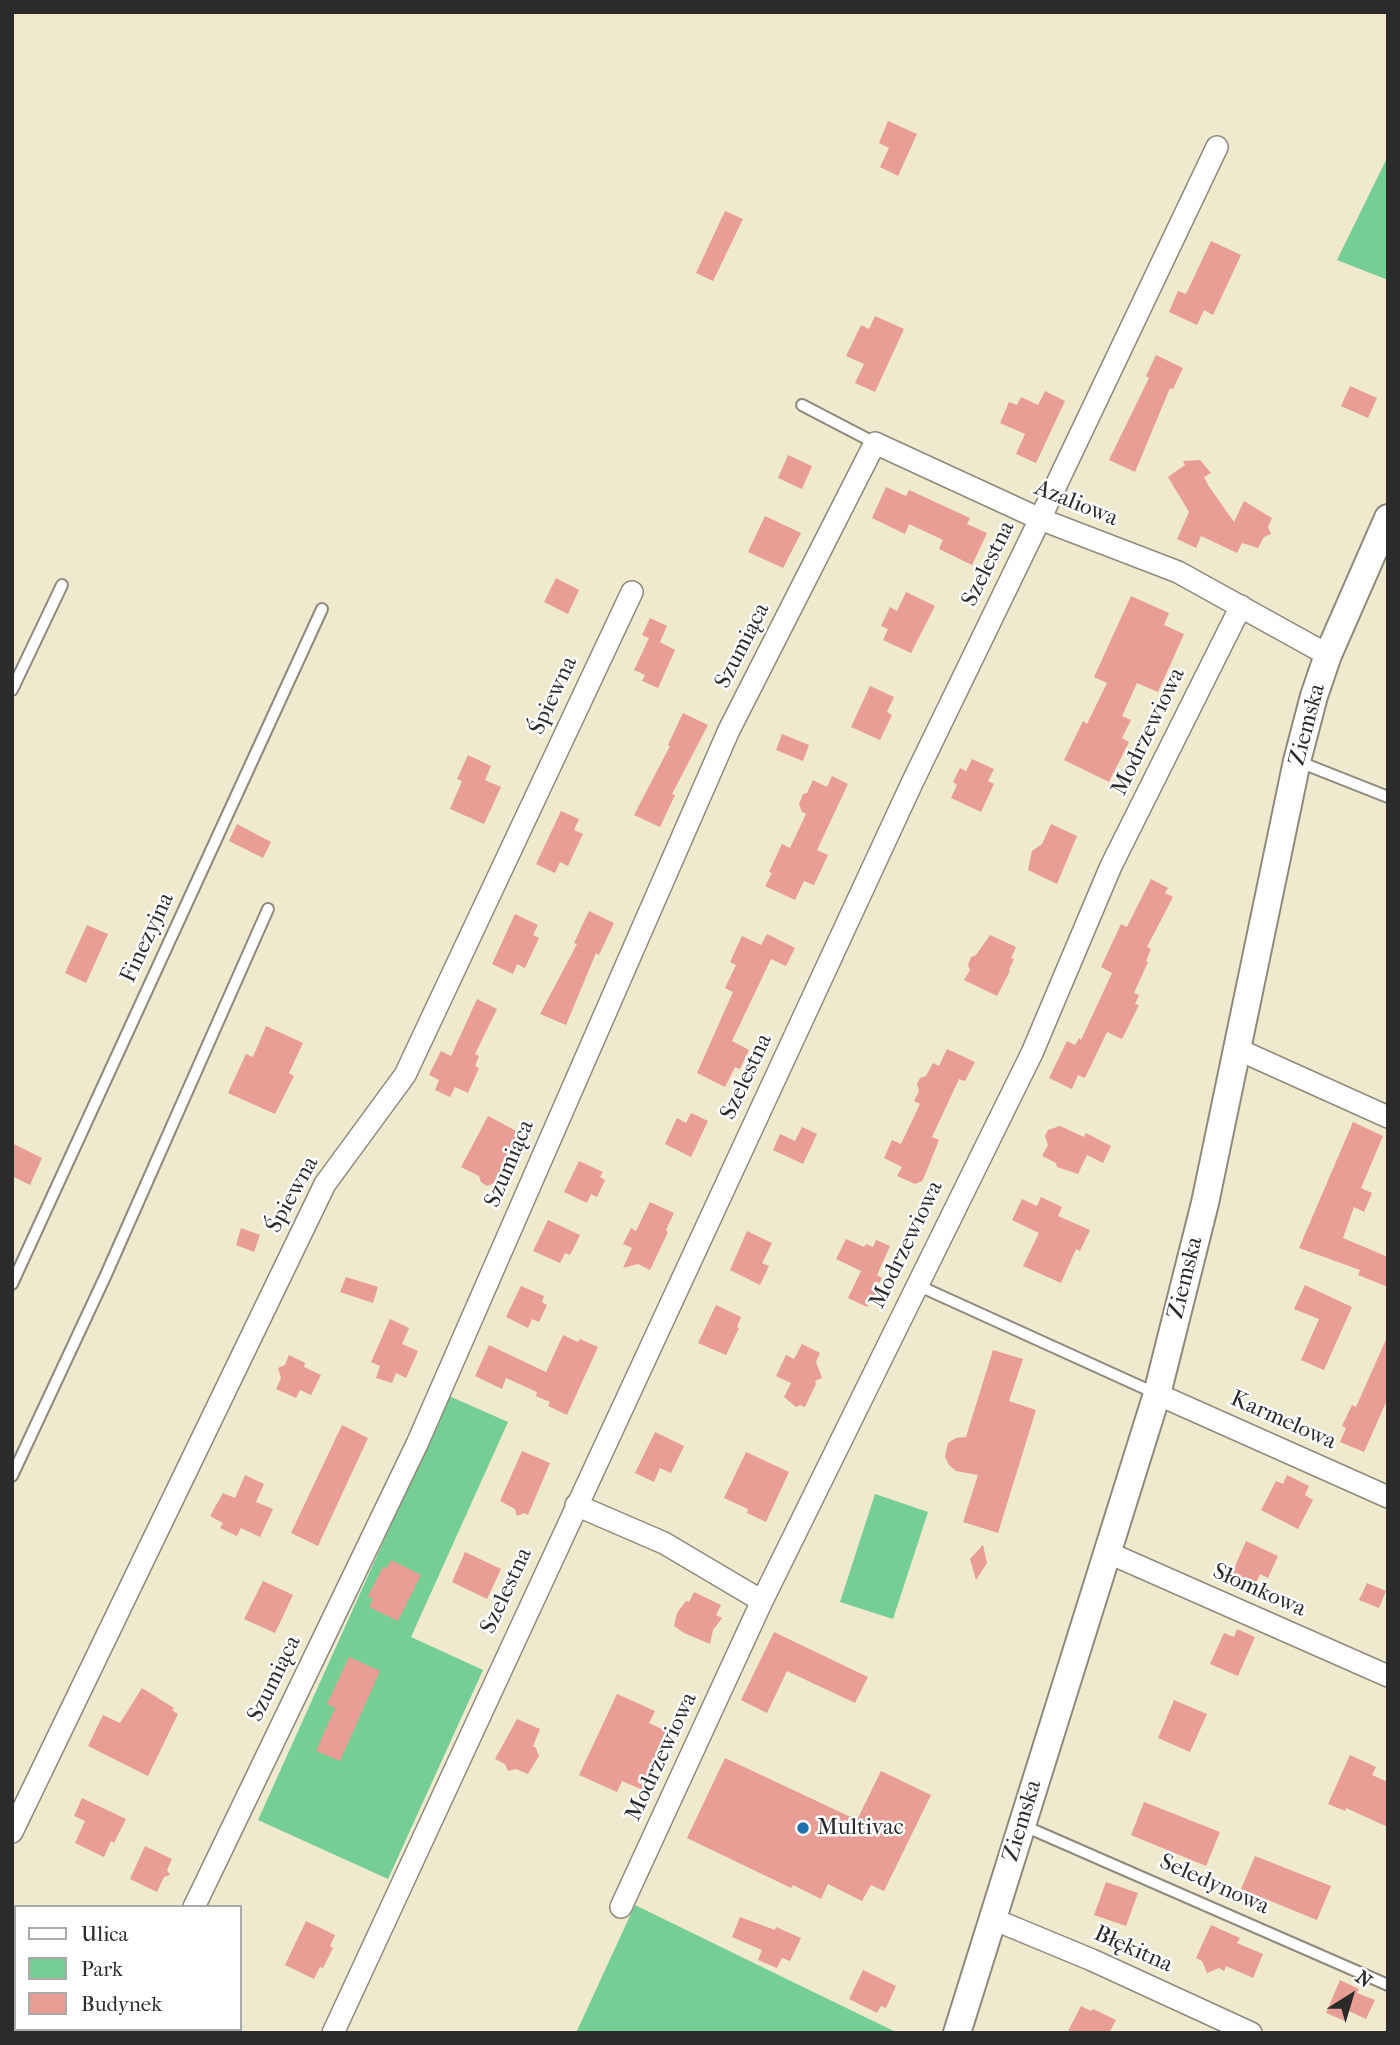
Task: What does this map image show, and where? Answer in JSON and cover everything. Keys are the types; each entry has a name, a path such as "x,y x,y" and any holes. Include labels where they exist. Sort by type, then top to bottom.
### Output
{"street":[{"name":"Szelestna","path":"332,2033 906,796 1217,147"},
{"name":"Azaliowa","path":"875,443 1041,519 1178,572 1328,655"},
{"name":"Szumiąca","path":"195,1905 417,1444 729,730 875,443"},
{"name":"Ziemska","path":"963,2030 993,1919 1157,1394 1205,1203 1297,761 1328,655 1388,518"},
{"name":"Śpiewna","path":"12,1832 325,1184 405,1075 632,592"},
{"name":"Modrzewiowa","path":"621,1907 762,1601 1031,1053 1111,866 1241,606"},
{"path":"1237,1049 1388,1116"},
{"name":"Karmelowa","path":"1157,1394 1388,1497"},
{"path":"576,1505 664,1543 762,1601"},
{"name":"Słomkowa","path":"1108,1553 1388,1676"},
{"name":"Błękitna","path":"993,1919 1092,1960 1251,2033"}],"lane":[{"name":"Azaliowa","path":"802,405 875,443"},
{"path":"12,690 62,585"},
{"name":"Finezyjna","path":"12,1284 322,609"},
{"path":"1297,761 1388,797"},
{"path":"12,1476 105,1277 268,909"},
{"path":"917,1285 1157,1394"},
{"name":"Seledynowa","path":"1022,1825 1388,1985"}],"green space":[{"path":"1388,156 1388,280 1337,260"},
{"path":"449,1396 508,1422 411,1637 483,1670 388,1879 258,1820"},
{"path":"875,1494 928,1512 893,1619 840,1602"},
{"path":"635,1905 801,1986 898,2033 576,2033"}],"building":[{"path":"888,121 917,134 898,176 880,167 889,148 879,143"},
{"path":"725,211 743,219 713,281 696,273"},
{"path":"1211,241 1241,255 1213,315 1204,310 1197,325 1169,312 1178,291 1186,294"},
{"path":"875,316 904,329 875,392 855,383 864,364 846,356 861,325 869,329"},
{"path":"1156,355 1183,368 1173,389 1170,388 1135,472 1109,460 1149,378 1146,376"},
{"path":"1350,386 1377,398 1368,418 1341,406"},
{"path":"1045,391 1065,401 1036,463 1016,454 1025,434 1000,423 1009,402 1017,405 1021,397 1038,405"},
{"path":"788,455 812,466 802,489 778,478"},
{"path":"1200,460 1211,473 1204,477 1208,485 1234,522 1244,501 1272,518 1268,527 1271,534 1264,537 1258,548 1242,543 1237,553 1201,536 1196,548 1177,539 1189,512 1168,477 1185,465 1183,461"},
{"path":"886,487 906,496 909,490 970,518 967,524 987,533 972,565 939,549 943,540 909,524 905,534 872,518"},
{"path":"765,516 801,533 783,568 748,552"},
{"path":"556,578 579,590 568,614 544,602"},
{"path":"906,592 935,606 911,653 883,640 888,629 881,626 890,607 897,611"},
{"path":"1131,596 1169,613 1164,625 1184,634 1158,692 1137,683 1122,716 1131,720 1122,738 1129,742 1109,782 1064,760 1083,721 1087,724 1107,683 1094,677"},
{"path":"650,618 667,626 660,642 675,650 658,688 642,681 645,675 634,670 649,638 642,635"},
{"path":"870,686 894,697 887,712 892,715 880,740 851,727"},
{"path":"683,713 708,725 672,794 675,795 660,827 634,815 670,746 668,745"},
{"path":"782,734 809,745 803,761 776,750"},
{"path":"468,755 491,766 485,780 501,787 484,824 450,809 462,781 457,779"},
{"path":"972,759 994,769 988,781 994,784 981,812 951,798 957,785 953,782 960,768 966,771"},
{"path":"832,776 848,784 817,850 828,855 814,885 804,881 795,900 765,886 772,873 769,872 782,844 790,848 806,814 802,812 799,804 803,794 807,793 813,780 827,787"},
{"path":"561,811 579,819 574,830 583,834 568,866 560,862 555,873 536,864"},
{"path":"237,824 271,842 263,858 229,841"},
{"path":"1051,824 1077,836 1057,884 1028,870 1032,851 1042,844"},
{"path":"1151,879 1168,888 1165,893 1173,897 1147,947 1151,949 1146,961 1148,962 1134,993 1139,995 1135,1004 1139,1005 1122,1039 1107,1032 1085,1078 1078,1075 1072,1089 1049,1078 1067,1041 1075,1045 1079,1038 1081,1040 1112,973 1101,967 1121,924 1127,927"},
{"path":"589,911 614,923 599,955 596,953 566,1025 540,1014 577,944 574,943"},
{"path":"515,914 538,925 533,935 539,938 525,968 517,964 513,974 492,964"},
{"path":"87,925 108,934 86,983 65,973"},
{"path":"767,934 795,948 786,966 771,959 732,1041 749,1050 740,1069 735,1067 725,1087 697,1073 733,992 725,988 736,965 730,962 742,936 761,945"},
{"path":"990,935 1016,947 1011,958 1014,959 1010,971 997,996 964,980 970,970 968,965 971,957 976,955"},
{"path":"477,999 497,1009 475,1054 479,1056 475,1066 479,1068 468,1093 455,1087 450,1097 435,1090 439,1080 429,1075 441,1051 451,1056"},
{"path":"266,1026 303,1043 289,1073 294,1076 275,1114 228,1093 246,1054 253,1057"},
{"path":"947,1049 975,1062 965,1081 959,1079 932,1137 939,1140 925,1175 922,1181 915,1184 897,1176 902,1167 884,1158 892,1140 901,1144 920,1104 914,1101 919,1091 917,1084 920,1078 926,1076 933,1063 939,1066"},
{"path":"691,1113 708,1121 691,1157 665,1144 677,1118 686,1123"},
{"path":"488,1116 520,1133 512,1149 516,1151 509,1165 505,1163 494,1183 487,1186 481,1182 479,1176 461,1167"},
{"path":"1353,1122 1383,1136 1361,1188 1372,1193 1364,1212 1354,1207 1343,1238 1388,1257 1388,1287 1358,1275 1360,1270 1299,1248"},
{"path":"1060,1126 1084,1137 1086,1133 1111,1146 1103,1163 1087,1155 1078,1174 1057,1167 1056,1163 1042,1156 1048,1145 1045,1136 1048,1130"},
{"path":"802,1127 817,1134 803,1164 773,1150 780,1134 795,1141"},
{"path":"12,1143 42,1158 30,1185 12,1176"},
{"path":"579,1161 603,1172 600,1177 605,1180 597,1197 591,1194 587,1203 564,1192"},
{"path":"1041,1197 1062,1207 1058,1216 1090,1230 1080,1251 1076,1249 1061,1283 1023,1266 1039,1233 1012,1220 1022,1199 1037,1206"},
{"path":"650,1202 674,1213 666,1230 668,1232 650,1270 638,1264 623,1268 632,1248 623,1244 631,1228 636,1231"},
{"path":"548,1220 580,1235 570,1255 565,1253 560,1263 533,1251"},
{"path":"241,1228 260,1235 254,1252 236,1245"},
{"path":"747,1231 772,1243 762,1263 769,1266 760,1285 730,1270"},
{"path":"846,1239 864,1247 866,1244 873,1247 876,1240 890,1246 877,1275 882,1278 876,1289 878,1296 872,1298 867,1307 848,1298 861,1271 836,1259"},
{"path":"346,1277 378,1287 373,1303 340,1292"},
{"path":"1305,1285 1352,1307 1324,1370 1301,1360 1319,1319 1294,1309"},
{"path":"521,1286 544,1296 542,1302 547,1305 539,1322 532,1319 528,1328 506,1317"},
{"path":"716,1305 741,1317 737,1327 739,1328 726,1355 698,1343"},
{"path":"390,1319 409,1328 402,1344 418,1351 406,1378 396,1373 392,1383 376,1378 380,1366 371,1362"},
{"path":"563,1335 598,1347 567,1415 548,1406 550,1402 536,1396 537,1392 506,1378 502,1389 475,1376 489,1345 546,1372"},
{"path":"1388,1335 1388,1398 1364,1452 1340,1442 1346,1428 1342,1426 1352,1405 1356,1407"},
{"path":"802,1344 820,1353 816,1362 822,1378 815,1381 805,1407 796,1407 784,1397 791,1383 776,1376 786,1355 794,1359"},
{"path":"993,1350 1023,1359 1009,1401 1036,1410 998,1533 963,1522 978,1475 956,1471 945,1457 948,1443 956,1438 966,1437"},
{"path":"289,1355 305,1363 304,1367 321,1375 311,1395 300,1390 296,1398 276,1389 281,1378 278,1368 285,1365"},
{"path":"342,1425 368,1438 318,1546 291,1533"},
{"path":"655,1432 684,1446 671,1473 660,1468 654,1482 635,1473"},
{"path":"522,1451 550,1463 528,1515 524,1513 517,1516 515,1509 500,1501"},
{"path":"746,1452 789,1472 766,1522 747,1513 748,1509 724,1498"},
{"path":"245,1475 264,1484 256,1502 273,1509 260,1537 241,1528 237,1536 220,1528 223,1523 210,1516 223,1493 235,1498"},
{"path":"1287,1475 1309,1486 1305,1495 1313,1500 1298,1529 1261,1510 1276,1481 1283,1484"},
{"path":"1246,1541 1278,1556 1268,1578 1260,1574 1253,1589 1230,1578"},
{"path":"983,1545 987,1563 976,1580 970,1559"},
{"path":"465,1552 501,1569 487,1599 452,1582"},
{"path":"391,1560 421,1575 398,1621 369,1607 373,1599 368,1596 383,1567 387,1568"},
{"path":"263,1581 293,1595 275,1633 244,1619"},
{"path":"1367,1583 1386,1591 1379,1608 1359,1600"},
{"path":"694,1592 721,1605 716,1615 722,1618 713,1630 710,1644 674,1626 677,1613 686,1601 689,1602"},
{"path":"1237,1629 1255,1637 1238,1676 1210,1664 1224,1633 1234,1637"},
{"path":"774,1632 868,1677 855,1703 787,1671 767,1713 741,1700"},
{"path":"349,1657 380,1671 340,1761 316,1751 335,1708 327,1704"},
{"path":"142,1688 174,1708 172,1710 178,1714 148,1776 88,1746 103,1715 120,1723"},
{"path":"617,1694 655,1711 649,1723 670,1733 643,1790 622,1781 617,1792 579,1775"},
{"path":"1174,1700 1207,1714 1190,1752 1158,1738"},
{"path":"517,1719 540,1729 533,1746 539,1756 528,1774 516,1769 508,1771 505,1764 495,1759"},
{"path":"1350,1755 1376,1767 1372,1775 1388,1782 1388,1827 1346,1808 1345,1811 1328,1804"},
{"name":"Multivac","path":"725,1758 857,1820 881,1771 931,1795 884,1891 871,1885 862,1901 828,1884 821,1899 793,1885 791,1888 687,1838"},
{"path":"82,1798 126,1819 104,1857 75,1843 85,1821 74,1816"},
{"path":"1144,1802 1220,1832 1206,1866 1131,1835"},
{"path":"145,1846 172,1859 167,1870 170,1875 164,1877 157,1892 130,1879"},
{"path":"1255,1856 1331,1886 1317,1920 1241,1889"},
{"path":"1106,1882 1138,1893 1126,1926 1094,1915"},
{"path":"740,1917 775,1930 776,1927 801,1938 790,1961 782,1958 777,1968 758,1960 762,1950 732,1937"},
{"path":"306,1921 335,1935 330,1946 333,1948 314,1979 285,1965"},
{"path":"1211,1925 1240,1938 1237,1943 1263,1954 1253,1978 1226,1966 1224,1971 1219,1968 1207,1973 1202,1961 1196,1958"},
{"path":"863,1970 896,1986 886,2008 881,2006 877,2013 849,1999"},
{"path":"1340,1980 1359,1989 1357,1993 1375,2000 1366,2019 1349,2011 1345,2021 1326,2013"},
{"path":"1081,2006 1116,2020 1109,2033 1067,2033"}],"place":[{"name":"Multivac","path":"803,1828"}]}
